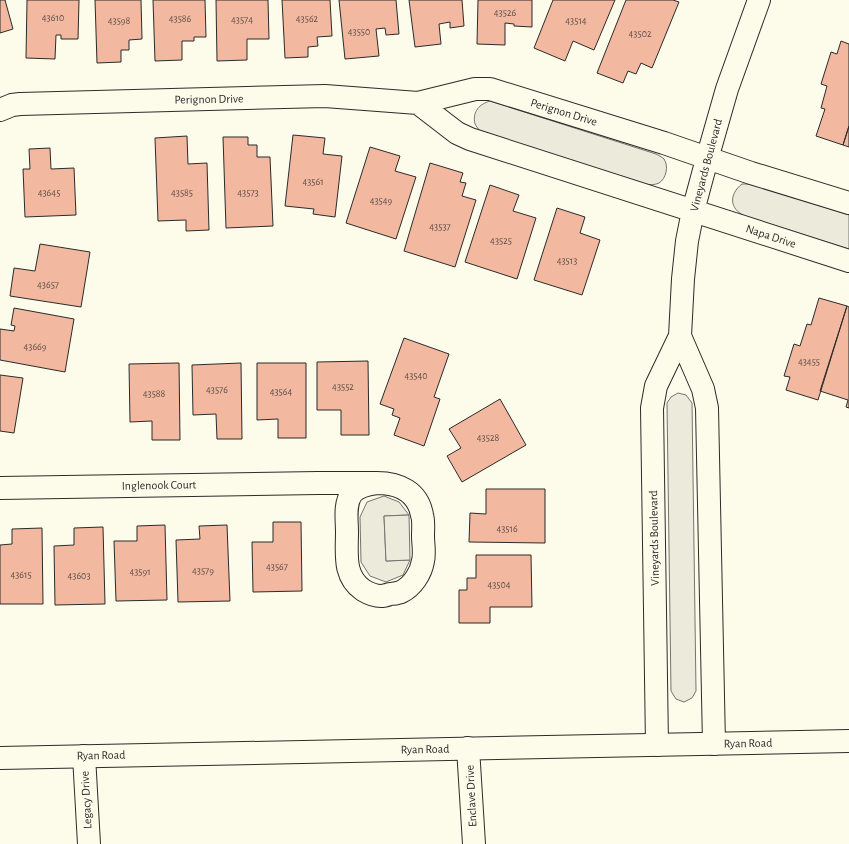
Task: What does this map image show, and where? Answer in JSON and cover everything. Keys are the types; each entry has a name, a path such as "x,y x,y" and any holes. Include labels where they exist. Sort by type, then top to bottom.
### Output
{"street":[{"name":"Vineyards Boulevard","path":"657,745 652,408 656,386 680,336 687,241 693,211 727,89 759,0"},
{"name":"Perignon Drive","path":"0,110 12,105 20,104 325,96 418,103 475,89 490,89 664,143 707,159"},
{"path":"418,103 457,133 470,139 693,211"},
{"path":"707,159 849,203"},
{"name":"Napa Drive","path":"693,211 849,261"},
{"name":"Vineyards Boulevard","path":"680,336 703,389 707,408 714,744"},
{"name":"Inglenook Court","path":"0,488 318,483 377,483 388,483 408,491 419,504 423,516 424,560 420,574 411,585 401,592 380,596 367,593 358,586 352,578 348,568 348,502 353,493 358,489 368,484 377,483"},
{"name":"Inglenook Court","path":"318,483 333,494 338,501 347,526"},
{"name":"Ryan Road","path":"0,758 849,740"},
{"name":"Enclave Drive","path":"468,748 474,844"},
{"name":"Legacy Drive","path":"84,756 89,844"}],"shaded area":[{"path":"490,101 656,154 663,158 666,162 665,175 659,183 652,185 646,184 481,132 475,124 475,115 480,106"},
{"path":"742,184 753,184 849,215 849,249 745,216 740,213 734,205 733,197 735,192"},
{"path":"678,393 686,395 692,403 696,691 692,698 684,702 676,699 671,691 667,403 671,397"},
{"path":"384,496 399,502 409,515 384,516 386,561 410,560 403,575 386,582 370,576 361,562 360,517 367,502"},
{"path":"409,515 410,560 386,561 384,516"}],"building":[{"path":"0,0 5,0 13,29 0,33"},
{"path":"27,0 79,0 78,39 61,39 61,35 56,35 55,59 26,58"},
{"path":"95,0 141,0 142,39 129,40 129,50 121,50 121,62 97,63"},
{"path":"153,0 205,0 206,37 194,37 194,41 182,41 182,60 155,61"},
{"path":"216,0 268,0 269,39 247,39 247,60 217,61"},
{"path":"282,0 330,0 332,36 317,37 318,46 308,47 308,57 285,58"},
{"path":"339,0 396,0 399,34 386,35 385,28 376,29 379,56 345,59"},
{"path":"409,0 462,0 464,26 450,28 450,22 439,24 441,44 415,47"},
{"path":"478,0 532,0 532,27 514,26 514,24 505,23 505,45 477,44"},
{"path":"553,0 615,0 594,50 573,41 565,61 534,48"},
{"path":"626,0 673,0 679,2 652,68 641,63 636,74 628,71 623,83 597,73"},
{"path":"841,41 849,44 849,126 843,145 816,136 825,109 821,108 827,86 821,84 831,52 837,54"},
{"path":"849,126 849,147 843,145"},
{"path":"293,135 325,138 323,154 342,156 335,217 313,214 314,209 285,206"},
{"path":"187,136 188,164 207,163 209,230 186,231 186,220 158,221 155,138"},
{"path":"223,137 248,137 248,145 257,145 257,157 270,157 273,226 226,228"},
{"path":"370,147 400,156 395,171 416,177 396,239 346,223"},
{"path":"50,148 51,169 74,168 76,215 25,217 23,169 30,169 29,149"},
{"path":"430,163 463,173 460,182 466,183 462,196 476,200 455,267 404,251"},
{"path":"490,185 519,195 513,211 536,218 517,279 465,262"},
{"path":"557,208 585,217 580,233 600,240 582,295 534,280"},
{"path":"40,244 90,252 81,307 10,296 14,268 35,271"},
{"path":"819,298 847,306 818,400 786,390 790,377 784,376 794,344 800,346 807,324 811,325"},
{"path":"847,306 849,307 849,408 846,407 848,400 820,391"},
{"path":"14,308 74,319 65,372 0,360 0,329 14,331 15,326 11,325"},
{"path":"404,338 449,354 434,397 440,399 424,446 394,435 400,418 392,415 394,409 380,404"},
{"path":"368,361 369,435 341,435 341,410 317,410 317,362"},
{"path":"179,363 180,440 152,440 152,421 130,422 129,364"},
{"path":"241,363 242,439 217,439 216,414 193,415 192,365"},
{"path":"257,363 306,363 306,438 278,438 278,419 257,420"},
{"path":"0,375 23,378 14,433 0,431"},
{"path":"500,399 526,445 462,482 447,456 461,448 449,429"},
{"path":"486,489 545,489 545,543 469,542 470,513 486,514"},
{"path":"273,522 301,522 302,591 253,592 252,542 273,542"},
{"path":"165,525 167,600 116,601 114,541 137,541 137,526"},
{"path":"227,525 230,601 178,602 176,540 200,539 199,526"},
{"path":"103,527 105,604 55,605 54,546 74,545 74,528"},
{"path":"42,528 43,604 0,604 0,545 12,544 12,529"},
{"path":"476,555 531,555 532,607 490,607 490,623 459,623 459,590 467,590 467,578 476,578"}]}
